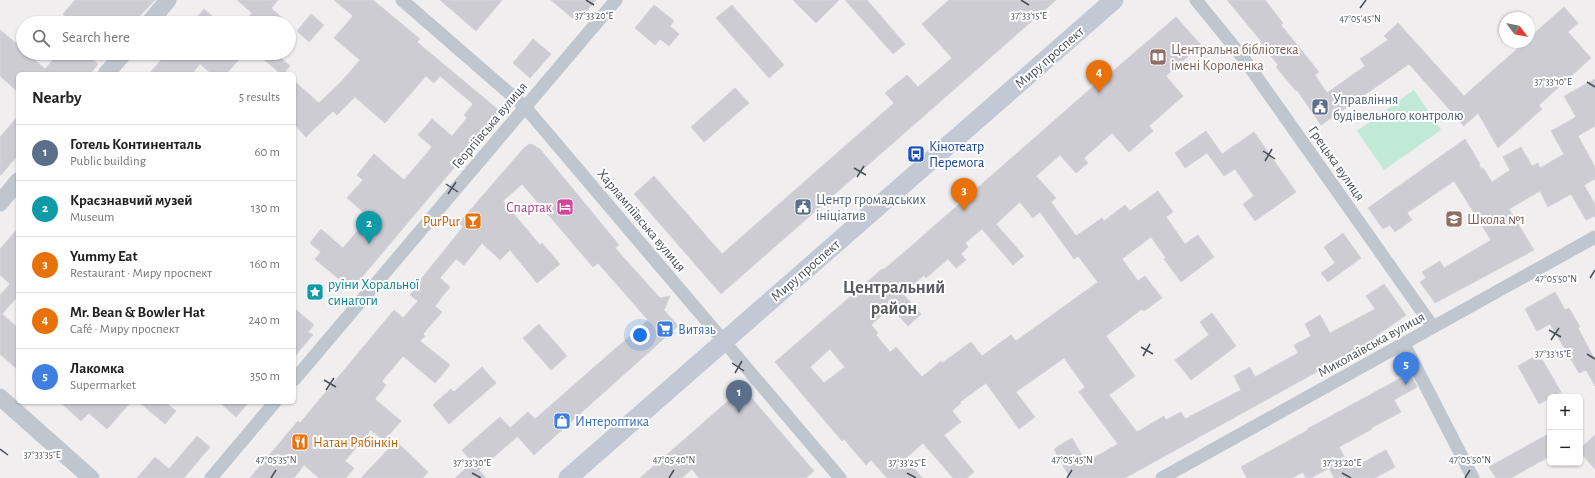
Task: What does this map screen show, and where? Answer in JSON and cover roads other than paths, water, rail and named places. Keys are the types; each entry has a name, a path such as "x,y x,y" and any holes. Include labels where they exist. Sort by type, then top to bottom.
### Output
{"main road":[{"name":"Миру проспект","path":"568,478 1114,0"}],"street":[{"path":"155,16 168,0"},
{"name":"Харлампіївська вулиця","path":"402,0 525,107 840,478"},
{"name":"Георгіївська вулиця","path":"296,378 616,0"},
{"name":"Грецька вулиця","path":"1196,0 1244,59 1433,327"},
{"path":"108,72 118,60"},
{"path":"0,203 16,183"},
{"name":"Миколаївська вулиця","path":"1162,478 1595,237"},
{"path":"1404,344 1473,478"},
{"path":"0,398 91,478"},
{"path":"210,478 273,404"}],"place":[{"name":"Центральна бібліотека імені Короленка","path":"1158,57"},
{"name":"Mr. Bean & Bowler Hat","path":"1099,93"},
{"name":"Управління будівельного контролю","path":"1320,107"},
{"name":"Кінотеатр Перемога","path":"916,154"},
{"name":"Спартак","path":"565,207"},
{"name":"Центр громадських ініціатив","path":"803,207"},
{"name":"Yummy Eat","path":"964,211"},
{"name":"Школа №1","path":"1454,219"},
{"name":"PurPur","path":"473,221"},
{"name":"Краєзнавчий музей","path":"369,244"},
{"name":"руїни Хоральної синагоги","path":"315,292"},
{"name":"Витязь","path":"665,329"},
{"name":"Лакомка","path":"1406,385"},
{"name":"Готель Континенталь","path":"739,413"},
{"name":"Интероптика","path":"562,421"},
{"name":"Натан Рябінкін","path":"300,442"}],"district":[{"name":"Центральний район","path":"894,297"}]}
